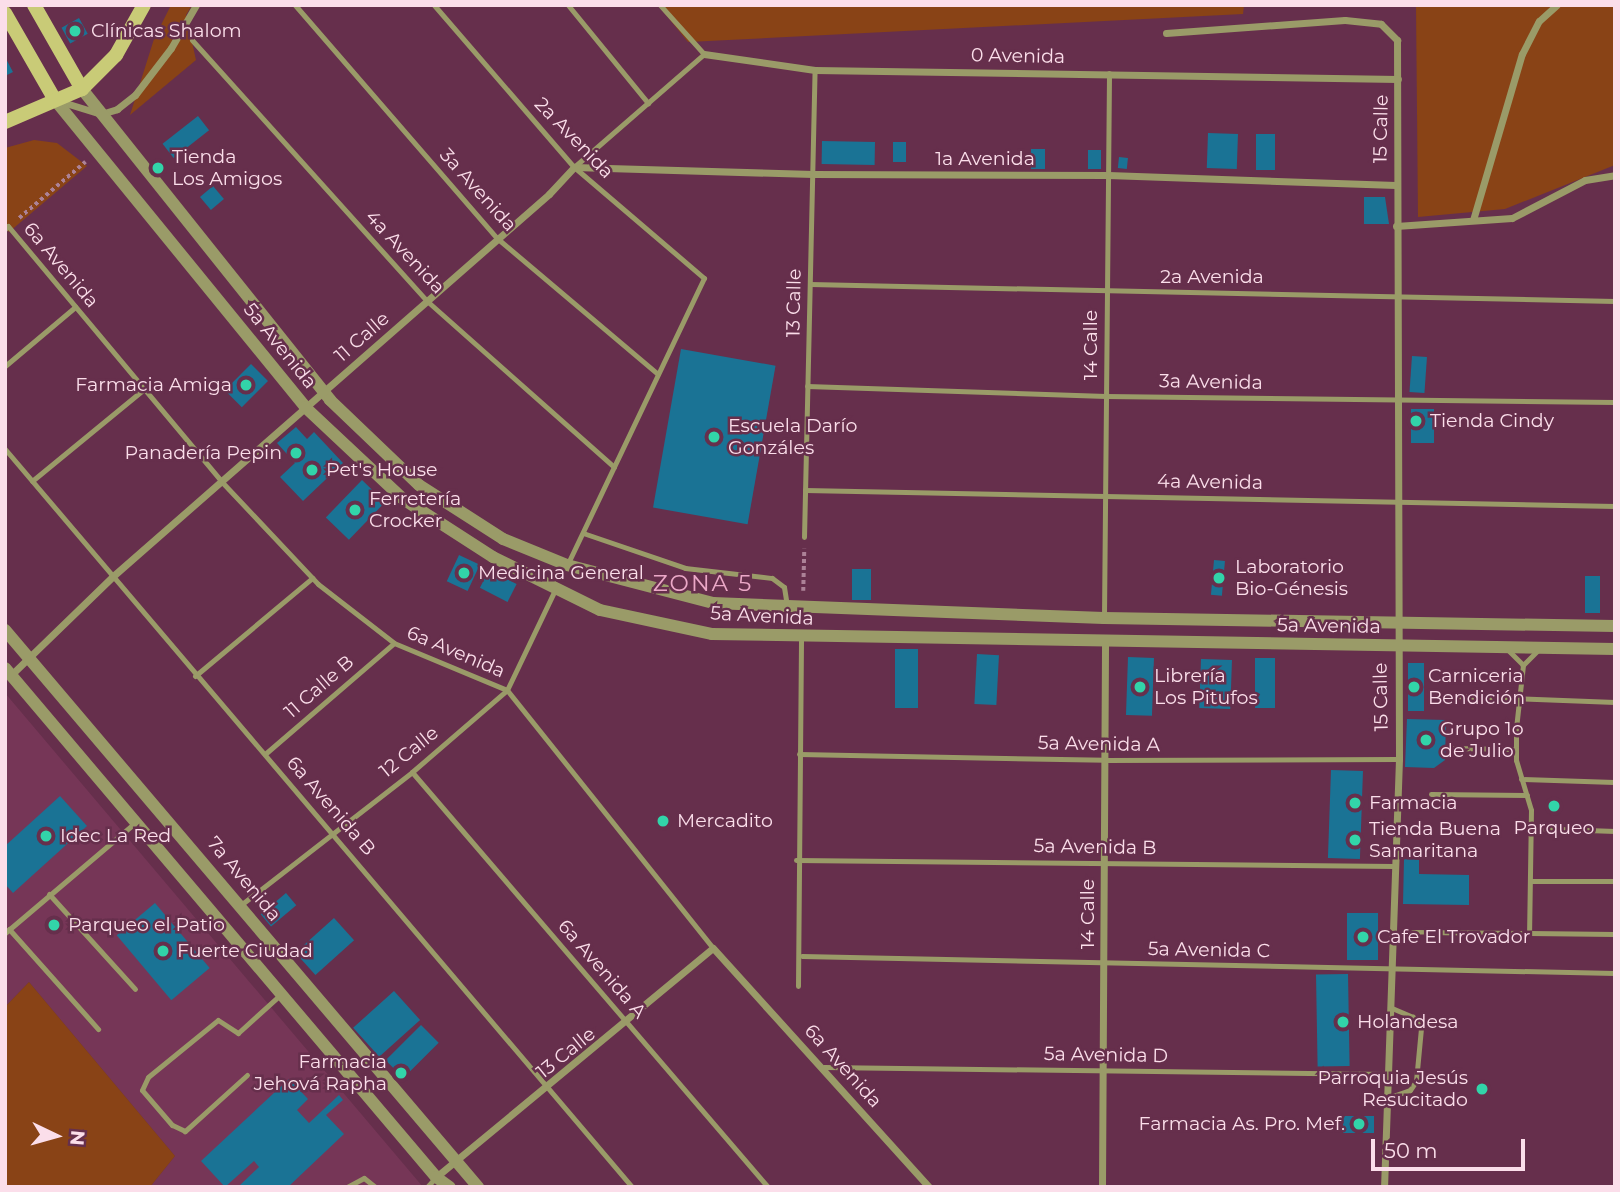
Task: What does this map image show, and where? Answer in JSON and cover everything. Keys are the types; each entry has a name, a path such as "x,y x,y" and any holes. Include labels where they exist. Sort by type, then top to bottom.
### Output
{"main road":[{"name":"5a Avenida","path":"34,5 82,89"},
{"path":"5,122 82,89 116,55 144,5"},
{"name":"5a Avenida","path":"5,13 55,100"}],"street":[{"path":"55,100 101,114 135,95 182,32 196,5"},
{"path":"1473,220 1522,54 1539,21 1557,5"},
{"name":"15 Calle","path":"1166,33 1345,20 1381,24 1397,40 1396,647 1399,759 1384,1187"},
{"name":"0 Avenida","path":"704,54 815,70 1398,79"},
{"name":"5a Avenida","path":"82,89 322,393 419,485 503,539 567,565 713,603 1104,618 1615,626"},
{"name":"5a Avenida","path":"55,100 306,407 403,499 555,590 600,610 712,635 1615,649"},
{"name":"11 Calle","path":"7,674 29,657 113,577 221,481 498,239 574,167"},
{"name":"1a Avenida","path":"574,167 813,174 1108,174 1396,185"},
{"path":"1396,226 1512,218 1585,180 1615,175"},
{"name":"7a Avenida","path":"5,630 242,904 299,979 478,1187"},
{"name":"14 Calle","path":"1102,1187 1105,642"},
{"path":"7,674 281,994 432,1182 450,1187"},
{"name":"13 Calle","path":"432,1182 628,1022 713,948"},
{"name":"6a Avenida","path":"713,948 824,1067 929,1187"},
{"path":"281,994 299,979"}],"lane":[{"name":"3a Avenida","path":"295,5 498,239 658,374"},
{"name":"2a Avenida","path":"434,5 574,167 704,278 658,374"},
{"path":"568,5 648,103"},
{"path":"660,5 704,54"},
{"name":"4a Avenida","path":"192,40 427,301 614,467"},
{"name":"11 Calle","path":"574,167 704,54"},
{"name":"13 Calle","path":"804,537 815,70"},
{"name":"14 Calle","path":"1104,618 1109,73"},
{"name":"6a Avenida","path":"7,228 221,481 312,578 394,643 508,690 713,948"},
{"name":"2a Avenida","path":"810,284 1107,293 1396,293 1615,301"},
{"path":"5,366 75,307"},
{"path":"567,565 658,374"},
{"name":"3a Avenida","path":"807,386 1106,396 1615,402"},
{"path":"32,481 144,388"},
{"name":"6a Avenida B","path":"5,449 195,676 333,830 547,1089 632,1187"},
{"name":"4a Avenida","path":"805,491 1615,506"},
{"path":"583,533 685,568 772,578 784,587 787,605"},
{"path":"195,676 312,578"},
{"name":"12 Calle","path":"242,904 333,830 412,772 508,690 555,590"},
{"path":"798,986 802,956 796,859 802,637"},
{"name":"11 Calle B","path":"265,754 394,643"},
{"path":"1506,648 1523,666"},
{"path":"1529,933 1531,828 1527,795 1521,779 1516,749 1523,666 1540,648"},
{"path":"1454,696 1615,702"},
{"path":"1451,748 1516,749"},
{"name":"5a Avenida A","path":"799,754 1105,760 1399,759"},
{"name":"6a Avenida A","path":"412,772 768,1187"},
{"path":"1521,779 1614,782"},
{"path":"1431,794 1527,795"},
{"path":"98,1029 7,931 136,822"},
{"path":"1531,828 1615,831"},
{"name":"5a Avenida B","path":"796,859 1394,866"},
{"path":"1531,881 1615,881"},
{"path":"49,894 135,989"},
{"path":"1413,932 1615,934"},
{"name":"5a Avenida C","path":"802,956 1104,965 1615,973"},
{"path":"247,1075 185,1131 173,1125 142,1090 148,1077 218,1020 238,1033 281,994"},
{"path":"1387,1098 1414,1086 1421,1028 1413,1017 1390,1007"},
{"name":"5a Avenida D","path":"824,1067 1388,1074"},
{"path":"347,1187 364,1178 375,1187"}],"path":[{"path":"7,228 97,152"},
{"path":"802,606 803,560"}],"shaded area":[{"path":"171,5 192,5 186,15 196,60 130,115 154,39"},
{"path":"658,5 1244,5 1243,14 688,42"},
{"path":"1416,5 1615,5 1615,165 1505,209 1418,217"},
{"path":"34,140 57,143 87,166 9,232 5,228 5,148"},
{"path":"5,693 423,1187 150,1187 175,1156 29,982 5,1007"},
{"path":"29,982 175,1156 150,1187 5,1187 5,1007"}],"building":[{"name":"Clínicas Shalom","path":"79,18 88,34 70,43 62,28"},
{"path":"5,57 13,72 5,76"},
{"path":"198,116 209,130 174,158 163,144"},
{"path":"1208,133 1238,134 1237,169 1207,168"},
{"path":"1256,134 1275,134 1275,170 1256,170"},
{"path":"822,141 875,142 875,165 822,164"},
{"path":"893,142 906,142 906,162 893,162"},
{"path":"1031,149 1045,149 1045,169 1031,169"},
{"path":"1088,150 1101,150 1101,169 1088,169"},
{"path":"1119,157 1128,158 1127,169 1118,168"},
{"path":"213,186 224,199 211,210 200,197"},
{"path":"1364,197 1385,197 1389,224 1364,224"},
{"name":"Escuela Darío Gonzáles","path":"681,349 776,366 748,524 653,508"},
{"path":"1412,356 1427,357 1424,393 1409,392"},
{"name":"Farmacia Amiga","path":"251,364 268,381 242,407 225,390"},
{"path":"1411,409 1434,409 1434,443 1411,443"},
{"name":"Pet's House","path":"296,427 307,439 314,432 343,463 303,501 280,477 295,463 277,443"},
{"name":"Ferretería Crocker","path":"362,480 385,502 349,540 326,517"},
{"name":"Medicina General","path":"459,555 480,565 468,591 447,581"},
{"name":"Laboratorio Bio-Génesis","path":"1214,560 1225,561 1222,596 1211,595"},
{"path":"852,569 871,569 871,600 852,600"},
{"path":"489,570 517,584 508,602 480,588"},
{"path":"1585,576 1600,576 1600,613 1585,613"},
{"path":"895,649 918,649 918,708 895,708"},
{"path":"977,654 999,655 996,705 974,704"},
{"name":"Librería Los Pitufos","path":"1128,657 1154,658 1152,716 1126,715"},
{"path":"1255,658 1275,658 1275,708 1255,708"},
{"path":"1201,659 1232,660 1230,709 1199,708"},
{"path":"1408,663 1424,663 1424,711 1408,711"},
{"name":"Grupo 1o de Julio","path":"1407,719 1446,720 1445,760 1434,768 1405,767"},
{"path":"1331,770 1363,771 1360,859 1328,858"},
{"name":"Idec La Red","path":"60,796 87,826 13,893 5,884 5,846"},
{"path":"1404,859 1419,860 1419,874 1469,875 1469,905 1403,904"},
{"path":"286,893 296,905 271,926 261,914"},
{"name":"Fuerte Ciudad","path":"155,903 210,968 171,1000 117,935"},
{"name":"Cafe El Trovador","path":"1347,913 1378,913 1378,960 1347,960"},
{"path":"334,918 354,940 315,975 295,953"},
{"path":"1348,974 1350,1066 1318,1067 1316,975"},
{"path":"394,991 420,1020 379,1057 353,1028"},
{"path":"421,1025 439,1043 403,1078 386,1060"},
{"path":"289,1079 308,1099 297,1110 309,1123 339,1095 343,1100 326,1115 344,1134 288,1187 238,1187 259,1167 254,1161 225,1187 201,1161"},
{"name":"Farmacia As. Pro. Mef.","path":"1343,1116 1374,1116 1374,1133 1343,1133"}],"place":[{"name":"Clínicas Shalom","path":"75,31"},
{"name":"Tienda Los Amigos","path":"158,168"},
{"name":"Farmacia Amiga","path":"246,385"},
{"name":"Tienda Cindy","path":"1416,421"},
{"name":"Escuela Darío Gonzáles","path":"714,437"},
{"name":"Panadería Pepin","path":"296,453"},
{"name":"Pet's House","path":"312,470"},
{"name":"Ferretería Crocker","path":"355,510"},
{"name":"Medicina General","path":"464,573"},
{"name":"Laboratorio Bio-Génesis","path":"1219,578"},
{"name":"Librería Los Pitufos","path":"1140,687"},
{"name":"Carniceria Bendición","path":"1414,687"},
{"name":"Grupo 1o de Julio","path":"1426,740"},
{"name":"Farmacia","path":"1355,803"},
{"name":"Parqueo","path":"1554,806"},
{"name":"Mercadito","path":"663,821"},
{"name":"Idec La Red","path":"46,836"},
{"name":"Tienda Buena Samaritana","path":"1355,840"},
{"name":"Parqueo el Patio","path":"54,925"},
{"name":"Cafe El Trovador","path":"1363,937"},
{"name":"Fuerte Ciudad","path":"163,951"},
{"name":"Holandesa","path":"1343,1022"},
{"name":"Farmacia Jehová Rapha","path":"401,1073"},
{"name":"Parroquia Jesús Resucitado","path":"1482,1089"},
{"name":"Farmacia As. Pro. Mef.","path":"1359,1124"}],"district":[{"name":"ZONA 5","path":"703,583"}]}
